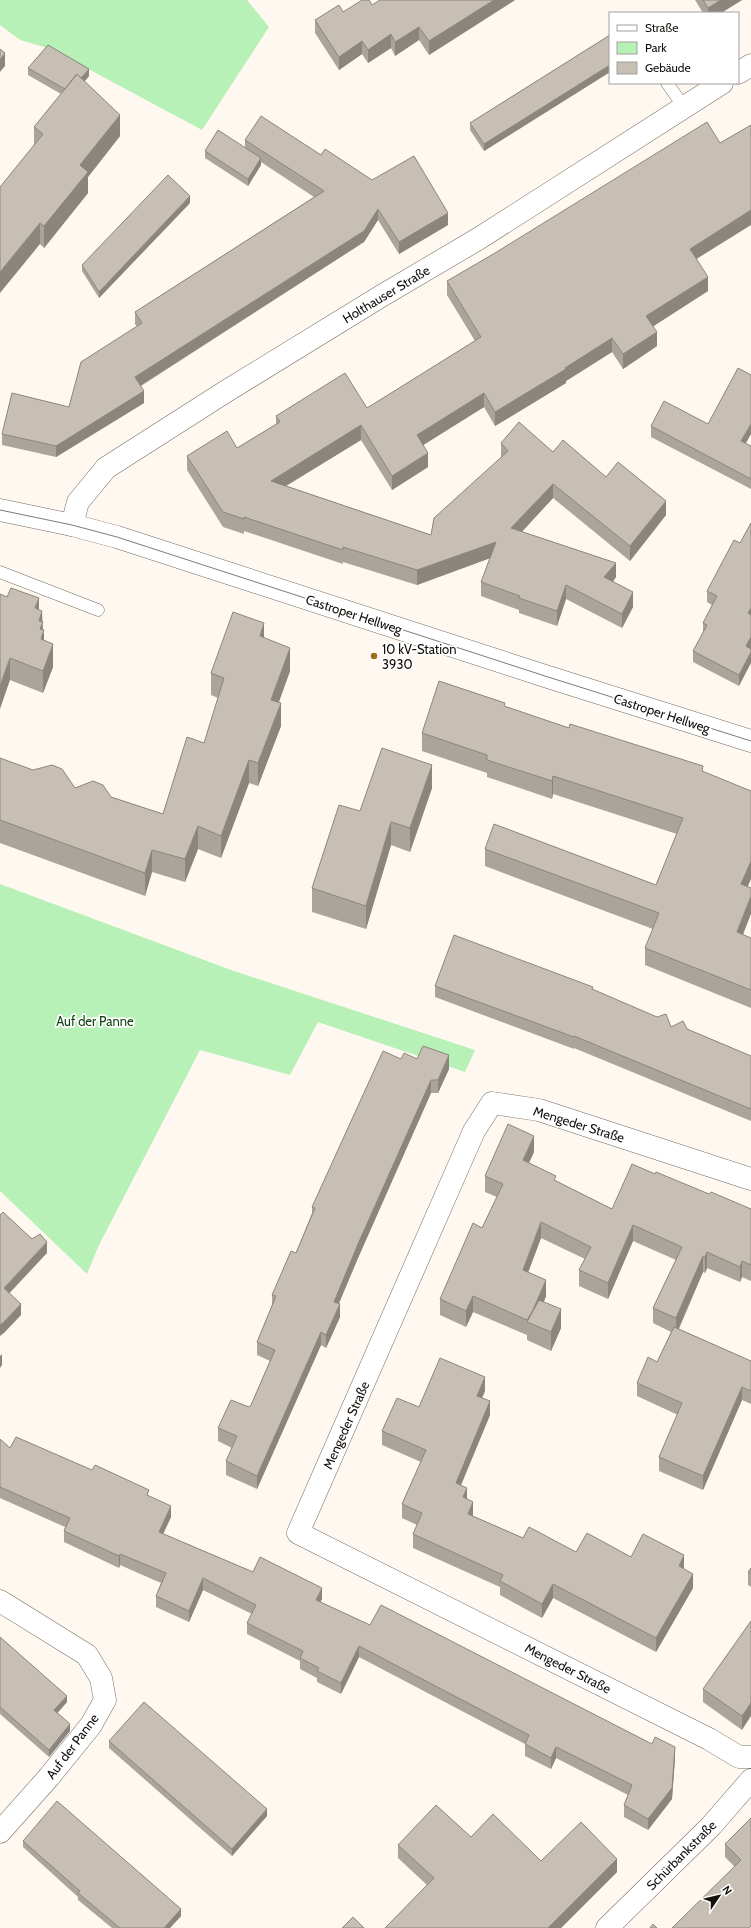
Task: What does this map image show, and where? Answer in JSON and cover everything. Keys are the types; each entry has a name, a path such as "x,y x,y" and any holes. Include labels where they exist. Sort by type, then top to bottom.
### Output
{"street":[{"path":"739,72 751,65"},
{"name":"Holthauser Straße","path":"72,525 78,502 106,468 225,392 478,239 720,84"},
{"name":"Castroper Hellweg","path":"0,510 72,525 146,546 553,679 751,741"},
{"name":"Mengeder Straße","path":"751,1179 540,1110 492,1103 474,1131 298,1533 709,1739 739,1757 751,1757"},
{"name":"Auf der Panne","path":"0,1601 87,1655 101,1678 105,1700 90,1725 72,1748 0,1832"},
{"name":"Schürbankstraße","path":"607,1928 711,1826 751,1780"}],"lane":[{"path":"668,84 684,107"},
{"path":"0,572 98,610"}],"green space":[{"path":"0,0 247,0 269,27 202,130 51,49 20,40 0,25"},
{"name":"Auf der Panne","path":"0,884 231,970 475,1050 465,1072 318,1022 290,1075 200,1050 99,1245 87,1274 0,1191"}],"building":[{"path":"362,0 369,0 372,5 380,0 494,0 429,41 419,27 395,42 391,34 368,50 362,41 339,57 315,20 339,5 343,12"},
{"path":"703,0 721,0 708,8"},
{"path":"609,36 609,66 484,144 470,123"},
{"path":"48,45 89,69 81,78 77,74 65,89 28,68"},
{"path":"0,49 5,53 0,60"},
{"path":"77,74 120,115 80,165 88,172 44,226 40,223 0,272 0,187 43,134 34,127"},
{"path":"261,116 321,155 325,149 372,180 414,156 448,213 399,242 378,209 364,231 135,377 144,391 56,446 2,434 12,393 69,407 81,362 142,323 135,312 324,191 245,140"},
{"path":"707,122 720,143 751,125 751,210 690,249 708,277 646,316 657,332 623,354 612,338 565,368 566,369 495,412 484,393 417,435 428,453 392,476 361,425 271,481 431,535 434,518 508,451 501,443 519,422 553,452 563,440 606,477 618,462 666,501 630,546 553,484 511,528 616,563 604,577 633,592 622,614 566,585 557,611 519,598 520,596 481,582 496,542 417,570 343,547 343,550 244,517 244,519 223,512 187,456 227,431 237,448 280,422 276,416 345,373 367,408 481,337 447,281"},
{"path":"218,130 261,158 248,179 205,151"},
{"path":"168,175 190,196 99,292 82,265"},
{"path":"738,368 751,375 751,424 741,441 751,446 751,479 651,426 664,401 708,424"},
{"path":"751,523 751,608 748,613 751,615 751,637 746,646 751,649 751,652 739,675 693,651 707,625 703,623 717,596 707,591 734,540 740,543"},
{"path":"11,588 39,598 35,608 42,611 39,621 43,622 40,629 44,630 41,639 53,644 43,671 10,658 0,686 0,594 7,597"},
{"path":"233,612 264,623 260,636 290,648 271,700 281,703 258,763 249,760 221,836 198,826 185,859 152,850 145,873 0,820 0,758 33,770 52,765 62,769 75,788 93,781 103,785 111,797 163,814 187,737 204,743 224,678 211,673"},
{"path":"439,681 505,703 504,706 569,728 570,724 703,766 702,771 751,791 751,861 741,884 751,888 751,896 737,932 751,938 751,990 645,948 659,913 485,849 494,824 656,885 683,818 553,776 552,781 487,760 487,755 422,733"},
{"path":"382,748 432,765 410,828 391,822 366,906 312,888 339,805 360,811"},
{"path":"454,935 593,987 592,989 657,1017 666,1014 671,1027 683,1021 687,1029 751,1056 751,1109 574,1036 435,986"},
{"path":"423,1046 449,1055 438,1080 431,1080 358,1244 334,1302 340,1304 326,1335 321,1332 257,1476 226,1461 237,1436 218,1428 231,1400 249,1407 251,1405 275,1350 257,1342 276,1296 272,1295 291,1251 296,1253 315,1208 312,1207 383,1051 401,1059 404,1053 417,1059"},
{"path":"508,1124 534,1136 523,1160 556,1176 554,1180 612,1209 632,1164 655,1174 656,1172 709,1194 711,1192 751,1209 751,1265 742,1261 740,1267 707,1252 705,1257 703,1256 676,1318 653,1308 682,1247 633,1225 608,1283 579,1270 591,1247 541,1222 523,1270 546,1280 527,1320 473,1296 466,1311 440,1299 473,1223 482,1228 503,1184 485,1176"},
{"path":"3,1212 32,1239 40,1234 47,1242 4,1288 21,1304 0,1325 0,1215"},
{"path":"539,1300 561,1309 551,1332 527,1322"},
{"path":"674,1327 751,1361 751,1391 742,1387 703,1476 659,1457 682,1403 637,1383 648,1357 657,1362"},
{"path":"440,1358 485,1377 477,1396 490,1401 456,1483 467,1488 463,1497 473,1502 468,1514 523,1538 529,1527 576,1552 587,1533 631,1557 643,1534 684,1555 679,1566 693,1574 656,1638 553,1584 542,1604 500,1581 503,1575 413,1534 422,1513 402,1504 426,1450 382,1431 397,1398 419,1407"},
{"path":"16,1437 92,1470 95,1465 149,1490 147,1495 171,1506 159,1532 253,1572 260,1557 322,1588 316,1600 370,1625 381,1605 652,1744 655,1737 675,1747 672,1788 648,1819 624,1805 632,1785 556,1747 551,1758 525,1744 529,1735 359,1646 341,1683 317,1671 319,1668 300,1658 303,1651 247,1623 256,1605 203,1578 189,1611 156,1596 166,1573 120,1554 119,1556 64,1531 70,1518 0,1487 0,1439 10,1448"},
{"path":"751,1621 751,1703 742,1716 703,1689"},
{"path":"0,1637 67,1696 54,1710 70,1724 49,1750 0,1707"},
{"path":"144,1702 267,1809 232,1849 109,1741"},
{"path":"57,1801 181,1909 164,1928 120,1928 78,1893 80,1891 23,1841"},
{"path":"436,1805 471,1837 493,1814 541,1861 581,1822 617,1859 548,1928 385,1928 434,1878 398,1845"},
{"path":"751,1818 751,1926 749,1928 672,1928 741,1860 725,1844"},
{"path":"353,1917 364,1928 342,1928"},
{"path":"653,1924 657,1928 650,1928"}],"tram line":[{"path":"0,510 72,525 117,537 545,676 751,741"}],"place":[{"name":"10 kV-Station 3930","path":"374,656"}]}
